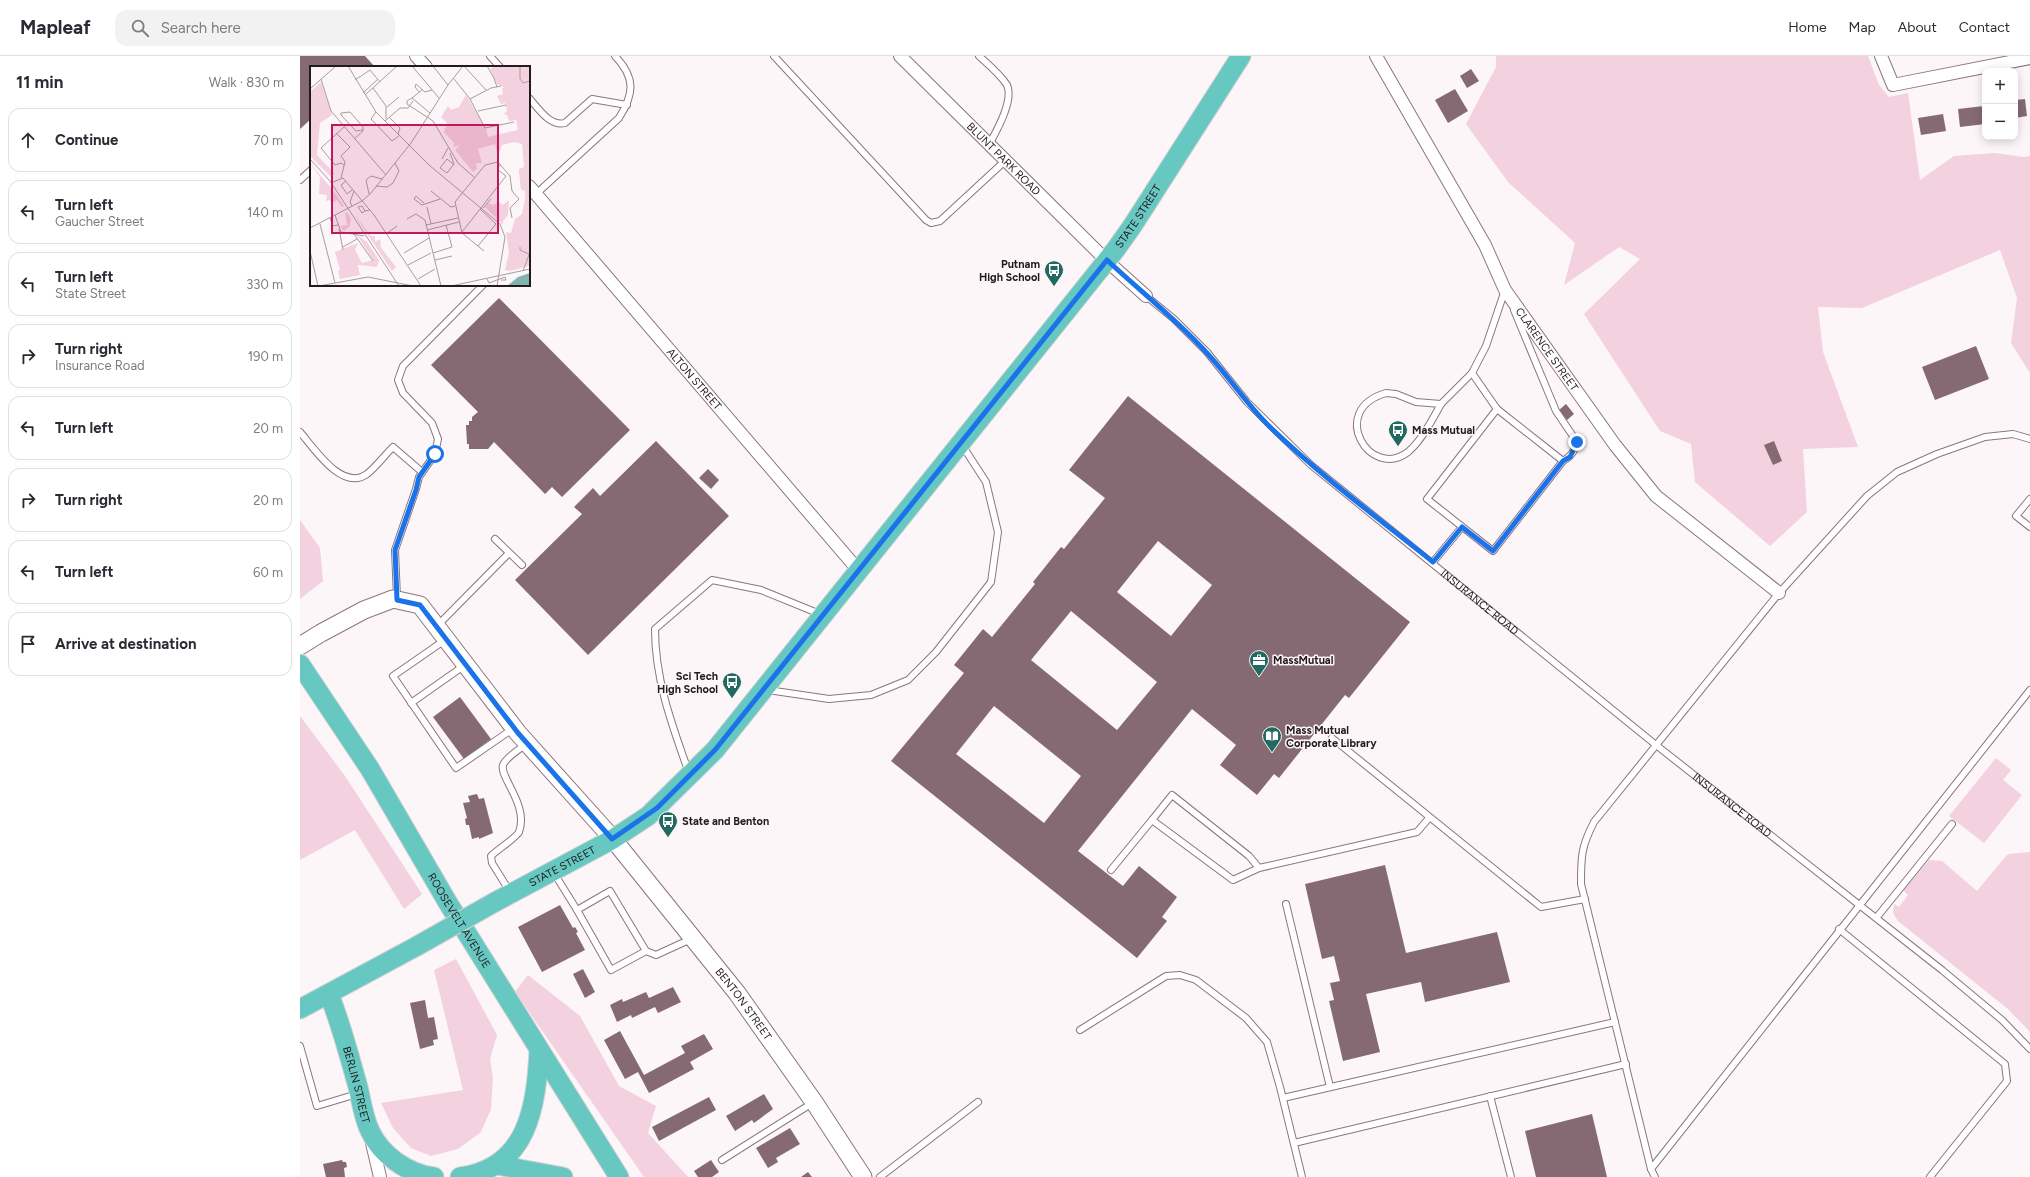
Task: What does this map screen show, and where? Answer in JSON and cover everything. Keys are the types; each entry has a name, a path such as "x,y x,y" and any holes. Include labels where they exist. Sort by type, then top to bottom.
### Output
{"main road":[{"name":"STATE STREET","path":"300,1009 612,839 648,816 690,776 715,750 765,689 1107,260 1137,220 1241,56"},
{"path":"300,646 321,632 364,610 393,599 397,600"},
{"name":"BENTON STREET","path":"397,600 420,605 514,728 612,839 693,938 737,993 814,1102 863,1177"},
{"name":"ROOSEVELT AVENUE","path":"300,664 370,770 448,903 619,1177"},
{"name":"BERLIN STREET","path":"329,994 341,1024 370,1130"},
{"path":"505,1170 529,1121 537,1082 539,1051"},
{"path":"370,1130 384,1151 397,1162 417,1173 434,1177"},
{"path":"460,1177 505,1170 563,1177"}],"street":[{"path":"416,56 425,66"},
{"name":"BLUNT PARK ROAD","path":"900,56 990,143 1107,260"},
{"name":"CLARENCE STREET","path":"1376,56 1485,245 1505,290 1615,445 1656,496 1779,593"},
{"path":"1881,56 1893,85 2030,58"},
{"name":"ALTON STREET","path":"532,190 859,571"},
{"name":"INSURANCE ROAD","path":"1107,260 1146,296"},
{"name":"BERLIN STREET","path":"370,1130 380,1177"}],"lane":[{"path":"490,56 499,66"},
{"path":"532,190 619,118 627,105 631,88 627,72 615,56"},
{"path":"774,56 926,220 931,223 940,221 1006,160"},
{"path":"979,56 1000,75 1008,87 1006,112 990,143"},
{"path":"530,99 549,119 560,124 565,123 592,100 627,105"},
{"path":"300,180 310,171"},
{"path":"397,600 395,550 422,472 435,454 438,439 432,423 403,393 398,380 403,366 482,286"},
{"path":"1441,404 1416,402 1396,394 1386,393 1375,396 1366,402 1360,410 1357,420 1357,431 1360,441 1367,450 1386,458 1397,457 1407,453 1415,445 1441,404 1472,373 1486,346 1505,290"},
{"path":"1496,409 1427,499 1493,551 1563,461 1570,457 1577,442 1556,411 1505,290"},
{"name":"INSURANCE ROAD","path":"1146,296 1174,319 1201,346 1256,411 1311,465 1433,562 1656,745 1860,903 2002,1020 2030,1049"},
{"path":"1472,373 1496,409 1563,461"},
{"path":"300,432 335,471 344,478 357,479 367,474 392,447 422,472"},
{"path":"1655,1177 1585,899 1582,884 1580,856 1585,839 1594,822 1779,593 1867,496 1897,472 1937,454 1985,437 2013,434 2030,439"},
{"path":"765,689 829,699 871,694 908,680 936,652 991,582 998,532 986,482 961,444"},
{"path":"2030,499 2016,516 2030,526"},
{"path":"1433,562 1462,527"},
{"path":"495,539 508,554 522,565"},
{"path":"508,554 442,632 394,676 456,768 514,728"},
{"path":"690,776 660,681 655,651 655,629 712,580 761,590 823,616"},
{"path":"412,703 466,664"},
{"path":"1652,1169 1839,929 2030,690"},
{"path":"1332,738 1429,818 1541,907 1585,899"},
{"path":"503,898 492,863 492,856 499,848 515,837 518,832 520,811 517,798 502,772 503,765 527,743"},
{"path":"1111,870 1172,795 1249,856 1259,868"},
{"path":"1152,820 1233,880 1259,868 1417,832 1429,818"},
{"path":"1877,917 1952,824"},
{"path":"553,871 611,970 646,951"},
{"path":"577,910 610,891 646,951 656,955 693,938"},
{"path":"1286,904 1330,1087"},
{"path":"1839,929 2005,1064 2007,1081 1930,1177"},
{"path":"1080,1030 1166,976 1180,974 1196,980 1246,1018 1267,1042 1283,1098 1302,1177"},
{"path":"1283,1098 1615,1022"},
{"path":"300,1046 317,1106 359,1094"},
{"path":"1294,1143 1626,1064"},
{"path":"1490,1096 1511,1177"},
{"path":"722,1160 814,1102"},
{"path":"880,1177 978,1102"}],"shaded area":[{"path":"1496,56 1868,56 1879,85 1889,97 1908,93 1920,180 1954,156 1995,153 2024,157 2030,156 2030,373 2011,343 2017,298 2000,250 1862,308 1818,307 1823,352 1858,447 1803,449 1807,512 1770,546 1695,482 1691,444 1660,431 1584,314 1640,259 1619,247 1564,285 1575,243 1508,182 1466,124 1496,67"},
{"path":"300,520 320,548 323,581 300,599"},
{"path":"300,716 345,776 422,894 404,909 355,830 300,860"},
{"path":"1996,758 2011,770 2003,780 2022,795 1984,843 1949,816"},
{"path":"2030,852 2030,1032 2008,1009 1898,921 1893,913 1894,904 1899,907 1908,895 1903,890 1929,860 1942,861 1977,891 2006,856 2009,854"},
{"path":"456,959 497,1035 490,1059 493,1078 491,1109 481,1132 458,1149 431,1156 411,1148 393,1128 381,1103 463,1090 434,970"},
{"path":"528,975 580,1016 619,1086 656,1106 648,1133 688,1177 644,1177 515,992"}],"building":[{"path":"300,56 365,56 374,66 310,66 310,120 300,129"},
{"path":"1471,69 1479,81 1467,88 1460,76"},
{"path":"1455,89 1468,111 1448,123 1435,100"},
{"path":"2025,99 2027,116 2018,118 2018,100"},
{"path":"1982,106 1982,124 1960,127 1958,109"},
{"path":"1943,114 1946,131 1921,135 1918,118"},
{"path":"499,298 630,430 562,497 552,487 545,494 494,442 488,449 469,449 469,444 467,444 466,425 469,425 469,421 472,421 472,417 478,412 431,365"},
{"path":"1976,346 1989,379 1935,400 1922,367"},
{"name":"MassMutual","path":"1128,396 1410,622 1349,698 1345,695 1279,778 1274,774 1257,795 1220,765 1236,745 1192,709 1078,851 1123,886 1139,866 1177,897 1162,917 1167,921 1137,958 891,761 964,673 954,665 983,629 992,637 1035,584 1033,582 1061,547 1064,549 1105,498 1069,470","holes":["1158,541 1212,585 1171,636 1117,592","1071,611 1157,682 1117,730 1031,660","994,706 1081,776 1044,823 956,754"]},
{"path":"1566,404 1574,414 1567,420 1559,410"},
{"path":"656,441 729,516 588,655 515,580 582,514 574,507 593,488 600,496"},
{"path":"1774,441 1782,461 1773,465 1764,445"},
{"path":"708,469 719,480 711,489 699,478"},
{"path":"460,697 491,739 464,759 433,717"},
{"path":"477,794 479,799 484,798 493,833 479,839 479,837 472,839 469,825 466,825 465,819 467,818 463,803 470,802 468,796"},
{"path":"1385,865 1406,953 1497,932 1510,982 1425,1002 1421,982 1366,994 1380,1052 1343,1061 1329,1001 1334,1000 1330,983 1340,981 1334,956 1322,959 1305,884"},
{"path":"560,905 573,928 575,927 578,932 576,933 585,950 542,972 518,927"},
{"path":"583,969 595,992 585,998 573,974"},
{"path":"673,987 681,1002 658,1013 655,1007 632,1018 631,1015 617,1022 610,1005 622,999 623,1002 646,992 649,998"},
{"path":"425,1000 428,1018 434,1017 438,1039 433,1040 434,1045 420,1049 410,1003"},
{"path":"620,1031 644,1075 685,1053 681,1046 704,1034 713,1049 690,1062 694,1069 649,1093 638,1072 625,1079 604,1040"},
{"path":"764,1094 773,1109 754,1123 752,1120 735,1131 726,1116"},
{"path":"709,1097 716,1110 659,1141 652,1127"},
{"path":"1592,1114 1607,1177 1536,1177 1525,1131"},
{"path":"790,1128 800,1144 776,1158 778,1162 768,1168 756,1148"},
{"path":"342,1160 343,1162 346,1162 347,1167 344,1168 345,1177 326,1177 323,1164"},
{"path":"711,1160 719,1172 712,1177 698,1177 694,1171"},
{"path":"808,1172 812,1177 801,1177"}],"place":[{"name":"Putnam High School","path":"1054,287"},
{"name":"Mass Mutual","path":"1398,447"},
{"name":"MassMutual","path":"1259,677"},
{"name":"Sci Tech High School","path":"732,699"},
{"name":"Mass Mutual Corporate Library","path":"1272,753"},
{"name":"State and Benton","path":"668,838"}],"route":[{"path":"435,454 419,477 416,490 395,550 397,600 420,605 518,733 612,839 648,816 703,764 715,750 1107,260 1140,291 1174,319 1206,352 1247,402 1311,465 1433,562 1462,527 1493,551 1563,461 1570,457 1577,442"}]}
